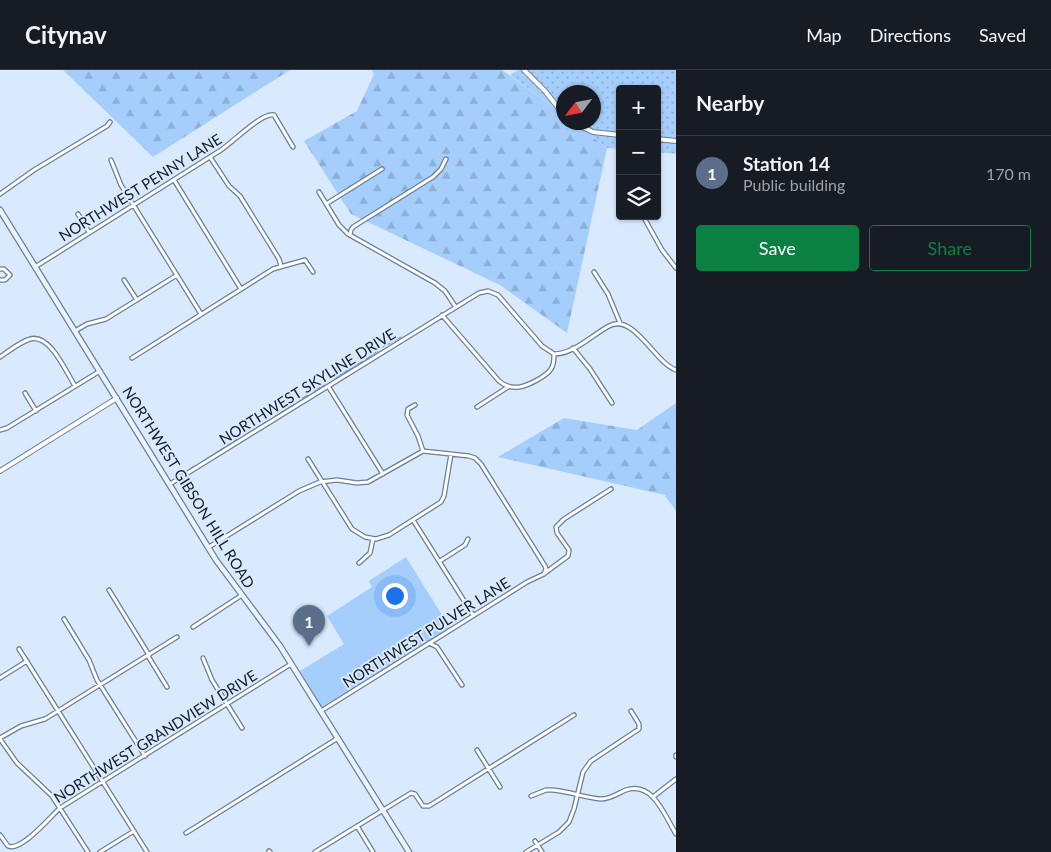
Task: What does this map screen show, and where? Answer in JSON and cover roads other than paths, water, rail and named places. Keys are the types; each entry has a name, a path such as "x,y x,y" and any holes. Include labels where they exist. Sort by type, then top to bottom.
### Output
{"main road":[{"name":"NORTHWEST GIBSON HILL ROAD","path":"0,210 209,547 291,663 409,852"}],"street":[{"path":"524,70 556,105"},
{"name":"NORTHWEST PENNY LANE","path":"35,267 233,142 246,129 270,114 274,115 293,147"},
{"path":"0,194 34,170 107,126 110,122"},
{"path":"589,130 616,135"},
{"path":"661,139 676,141"},
{"path":"210,156 229,186 240,196 275,252 281,266"},
{"path":"350,236 350,230 354,227 433,177 441,169 446,159"},
{"path":"111,160 121,185 201,314"},
{"path":"326,204 382,169"},
{"path":"174,180 241,289"},
{"path":"319,192 339,225 350,236 435,283 445,291 455,306"},
{"path":"78,214 89,232"},
{"path":"645,220 662,250 676,268"},
{"path":"132,358 281,266 305,260 313,272"},
{"path":"0,269 4,269 10,275 5,280 0,280"},
{"path":"594,272 608,294 620,323"},
{"path":"75,331 92,322 106,319 177,275"},
{"path":"124,280 137,300"},
{"name":"NORTHWEST SKYLINE DRIVE","path":"170,484 455,306 479,293 493,292 542,346 554,354"},
{"path":"442,315 498,381 510,387"},
{"path":"477,407 510,387 528,386 546,375 553,366 554,354 559,354 573,348 607,327 620,323 633,330 665,364 676,370"},
{"path":"0,357 26,341 38,338 49,345 75,386"},
{"path":"573,348 612,402"},
{"path":"0,430 7,428 100,370"},
{"path":"328,386 383,474"},
{"path":"25,393 36,410"},
{"path":"0,471 117,398"},
{"path":"414,405 408,409 407,415 418,436 422,451"},
{"path":"209,547 313,484 337,480 363,483 375,479 422,451 471,456 481,464 545,566 544,574"},
{"path":"308,459 352,529 359,534 374,539 389,535 438,504 443,498 451,454"},
{"name":"NORTHWEST PULVER LANE","path":"321,711 473,615 527,582 544,574 568,556 569,550 557,533 556,527 564,519 611,489"},
{"path":"413,520 473,615"},
{"path":"359,563 370,553 374,539"},
{"path":"440,561 465,545 468,539"},
{"path":"109,590 168,687"},
{"path":"193,627 242,595"},
{"path":"64,619 89,660 101,685 145,756"},
{"path":"88,852 47,790 17,763 0,738 21,726 37,723 59,711 177,637"},
{"path":"428,643 437,648 462,685"},
{"path":"19,649 146,852"},
{"path":"203,658 212,680 242,728"},
{"path":"0,678 27,661"},
{"name":"NORTHWEST GRANDVIEW DRIVE","path":"0,834 10,848 14,847 32,836 60,808 291,663"},
{"path":"526,852 536,843 559,832 569,822 583,772 591,761 639,729 639,724 631,711"},
{"path":"315,852 411,793 415,794 423,806 429,806 574,715"},
{"path":"186,833 338,738"},
{"path":"477,750 500,787"},
{"path":"653,797 676,780"},
{"path":"531,796 549,790 606,799 632,789 646,791 653,797 676,834"},
{"path":"357,826 373,852"},
{"path":"100,852 134,831"},
{"path":"536,843 542,852"}],"waterway":[{"path":"383,347 401,337"},
{"path":"366,359 378,351"},
{"path":"335,378 363,361"},
{"path":"314,391 324,385"},
{"path":"299,400 308,395"},
{"path":"274,417 294,404"},
{"path":"245,435 267,421"},
{"path":"200,463 239,438"},
{"path":"190,469 194,466"},
{"path":"177,477 185,472"}],"place":[{"name":"Station 14","path":"309,646"}]}
